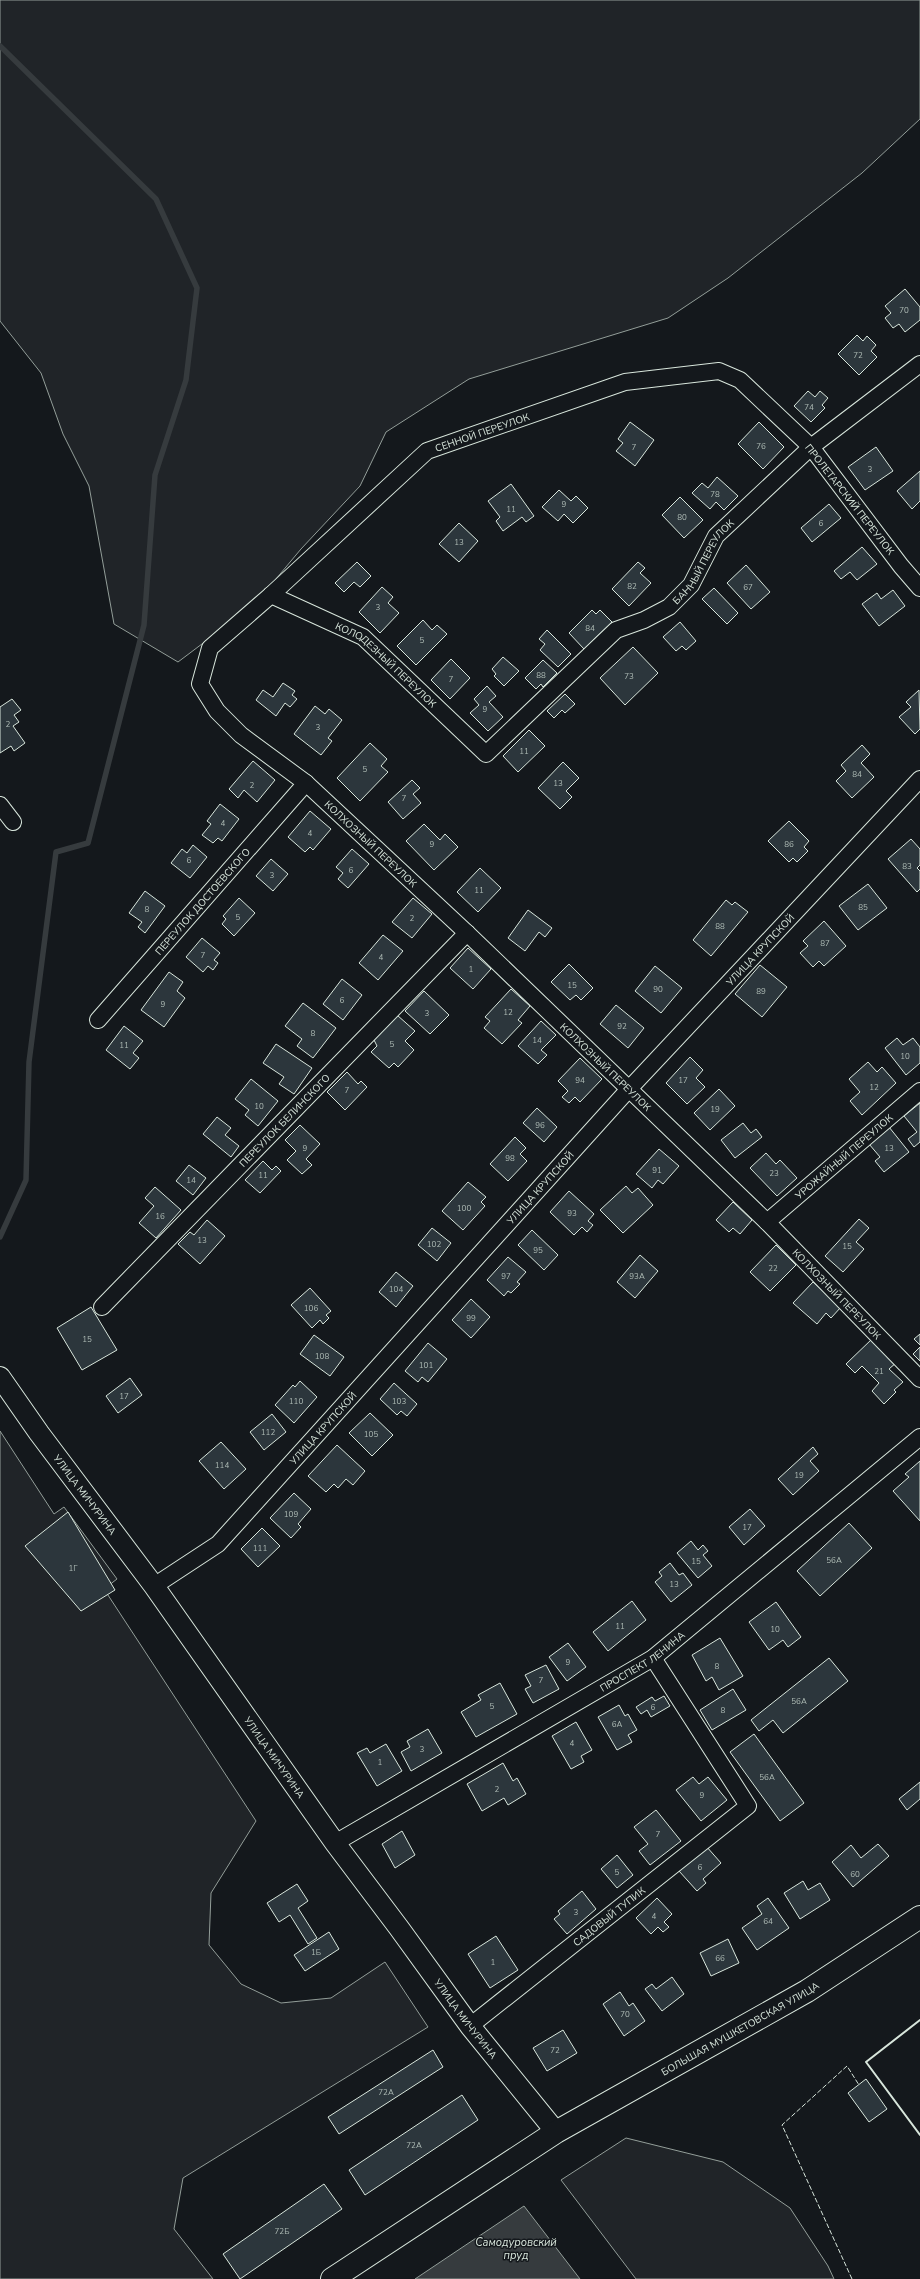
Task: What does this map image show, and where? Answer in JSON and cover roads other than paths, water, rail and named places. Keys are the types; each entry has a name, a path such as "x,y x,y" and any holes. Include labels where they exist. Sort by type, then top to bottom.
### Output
{"main road":[{"name":"БОЛЬШАЯ МУШКЕТОВСКАЯ УЛИЦА","path":"332,2279 556,2132 807,1991 920,1917"}],"street":[{"name":"БАННЫЙ ПЕРЕУЛОК","path":"486,754 616,630 644,620 669,607 691,586 716,536 811,447 920,364"},
{"name":"ПРОЛЕТАРСКИЙ ПЕРЕУЛОК","path":"719,371 740,380 811,447 901,566 920,588"},
{"name":"СЕННОЙ ПЕРЕУЛОК","path":"283,764 241,735 217,711 200,684 210,648 271,595 427,451 625,382 719,371"},
{"name":"КОЛОДЕЗНЫЙ ПЕРЕУЛОК","path":"271,595 363,637 486,754"},
{"name":"КОЛХОЗНЫЙ ПЕРЕУЛОК","path":"283,764 306,783 467,933 767,1222 920,1379"},
{"name":"УЛИЦА КРУПСКОЙ","path":"154,1586 218,1544 629,1089 920,779"},
{"name":"ПЕРЕУЛОК ДОСТОЕВСКОГО","path":"98,1020 306,783"},
{"path":"0,805 13,822"},
{"name":"ПЕРЕУЛОК БЕЛИНСКОГО","path":"102,1307 467,933"},
{"name":"УРОЖАЙНЫЙ ПЕРЕУЛОК","path":"767,1222 920,1091"},
{"name":"УЛИЦА МИЧУРИНА","path":"0,1377 39,1433 154,1586 334,1844 399,1928 470,2026 556,2132"},
{"name":"ПРОСПЕКТ ЛЕНИНА","path":"334,1844 653,1658 920,1437"},
{"name":"САДОВЫЙ ТУПИК","path":"470,2026 748,1806 653,1658"}],"water":[{"name":"Самодуровский пруд","path":"524,2206 580,2279 415,2279"}],"waterway":[{"path":"0,46 156,199 197,288 186,380 155,475 144,625 88,843 56,852 29,1062 26,1180 0,1237"}]}
